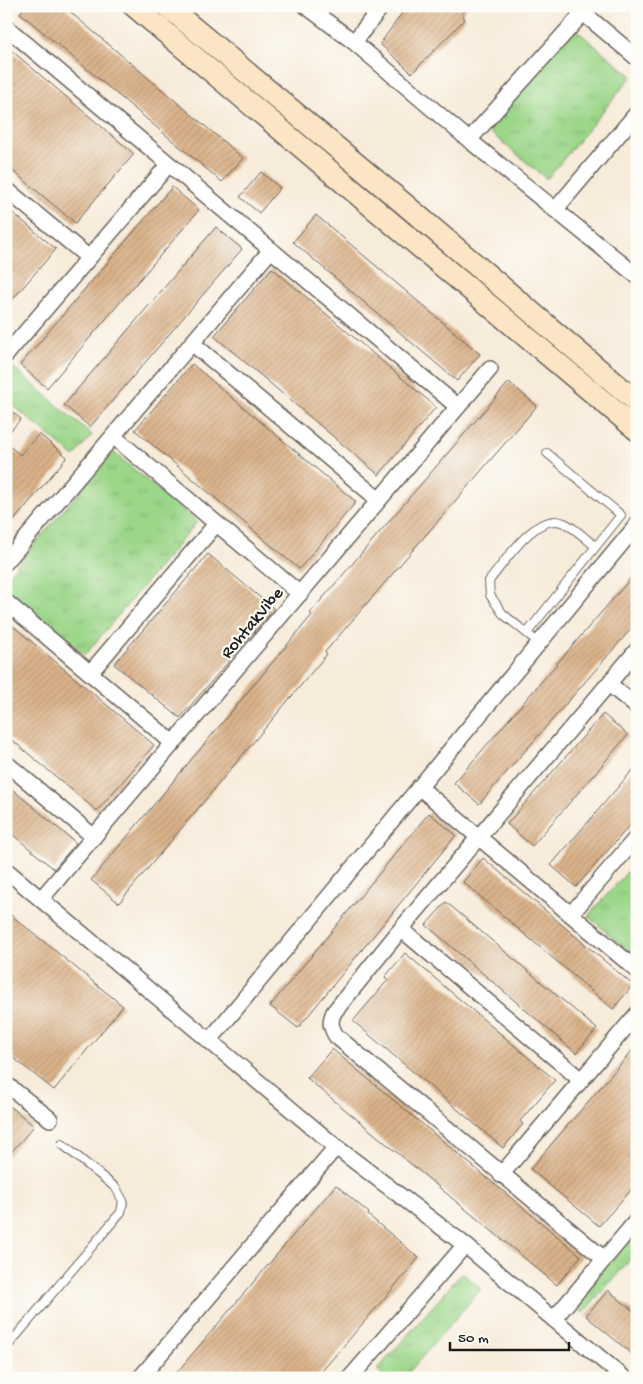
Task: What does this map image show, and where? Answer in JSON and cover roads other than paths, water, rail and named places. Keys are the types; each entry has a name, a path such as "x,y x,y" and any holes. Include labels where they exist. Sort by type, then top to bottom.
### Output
{"main road":[{"path":"134,6 637,430"},
{"path":"167,6 637,402"}],"street":[{"path":"306,6 354,42 469,140 637,276"},
{"path":"354,42 382,6"},
{"path":"469,140 579,10 637,58"},
{"path":"6,27 458,407"},
{"path":"555,210 637,113"},
{"path":"9,347 89,258 169,164"},
{"path":"6,189 89,258"},
{"path":"6,562 271,250"},
{"path":"192,343 379,500"},
{"name":"RohtakVibe","path":"40,899 490,369"},
{"path":"112,436 300,594"},
{"path":"90,673 216,524"},
{"path":"209,1041 637,525"},
{"path":"6,602 173,743"},
{"path":"603,1258 336,1036 331,1027 330,1020 334,1012 401,928 637,650"},
{"path":"609,684 637,707"},
{"path":"6,763 94,837"},
{"path":"420,787 637,970"},
{"path":"571,914 637,837"},
{"path":"6,870 336,1147 465,1246 624,1378"},
{"path":"401,928 581,1080"},
{"path":"501,1174 637,1014"},
{"path":"6,1084 50,1120"},
{"path":"140,1378 336,1147"},
{"path":"554,1319 603,1258 637,1220"},
{"path":"352,1377 465,1246"}],"lane":[{"path":"527,633 621,515 547,454"},
{"path":"539,643 503,614 490,595 489,581 533,529 549,521 564,522 595,546"},
{"path":"6,1348 121,1212 123,1201 116,1188 62,1144"}]}
